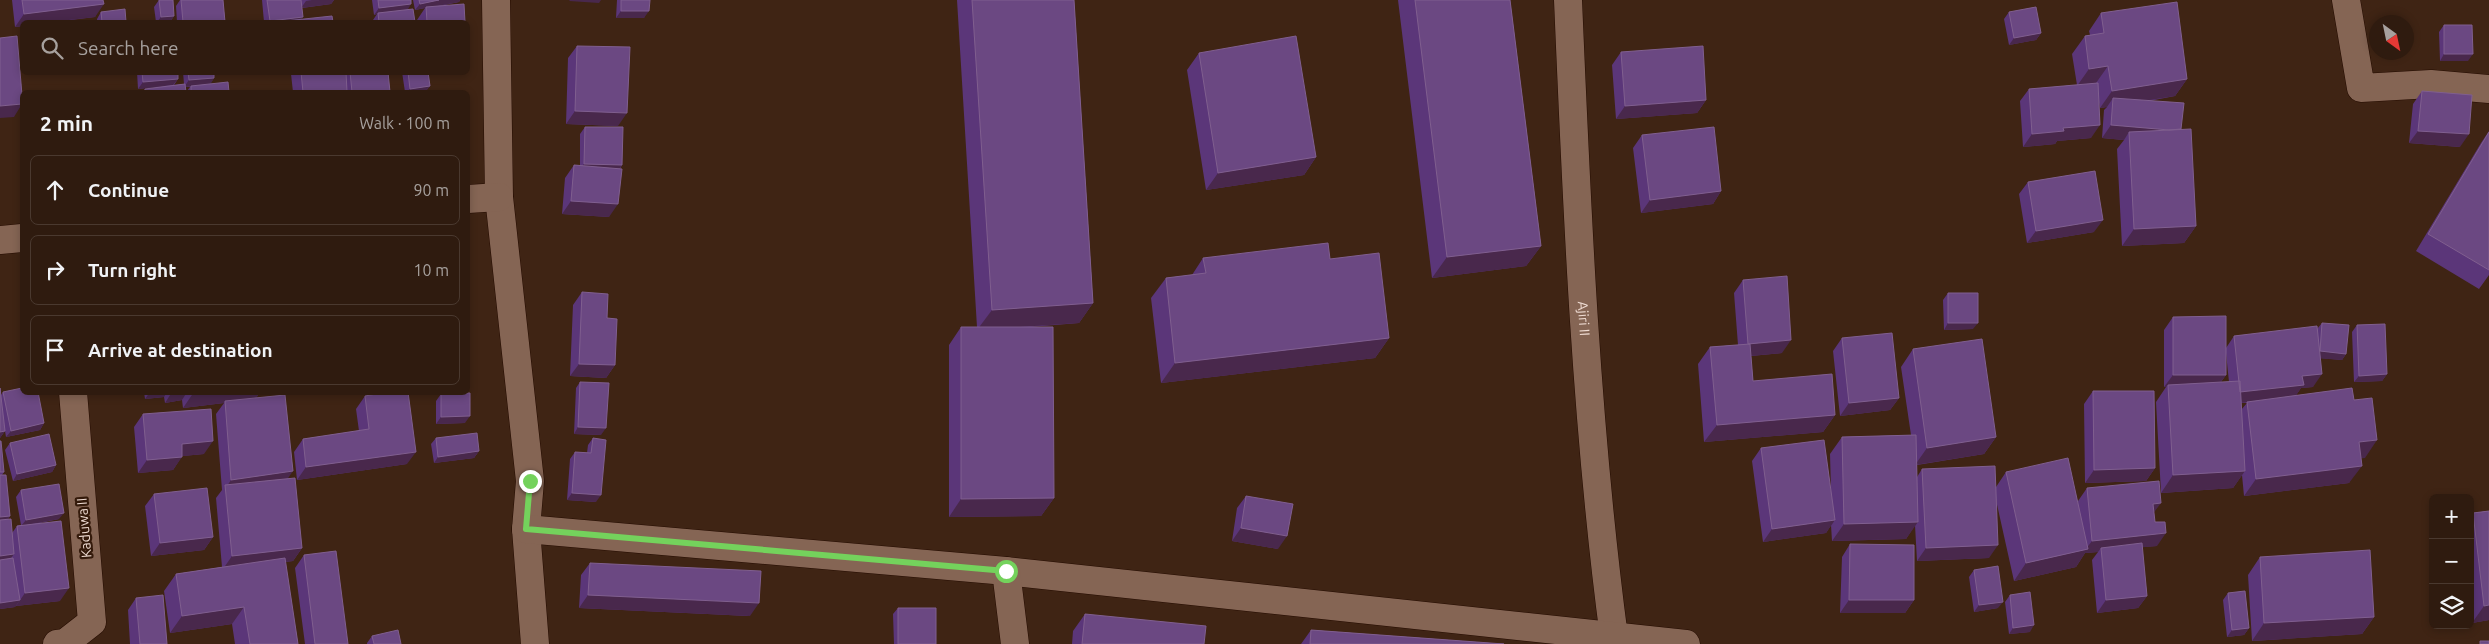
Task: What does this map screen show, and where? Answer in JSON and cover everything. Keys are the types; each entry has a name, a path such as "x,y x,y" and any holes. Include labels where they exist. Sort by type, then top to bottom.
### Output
{"street":[{"path":"496,0 499,197 530,481 526,529 535,644"},
{"name":"Ajiri II","path":"1568,0 1580,265 1601,541 1614,637"},
{"path":"2346,0 2361,88 2431,84 2489,89"},
{"path":"470,199 499,197"},
{"path":"0,240 20,238"},
{"name":"Kaduwa II","path":"57,644 65,643 92,622 73,395"},
{"path":"526,529 1006,571 1686,644"},
{"path":"1006,571 1015,644"}],"building":[{"path":"22,0 103,0 104,4 24,14"},
{"path":"159,0 173,0 174,16 161,17"},
{"path":"181,0 223,0 225,20 183,20"},
{"path":"267,0 301,0 303,17 270,20"},
{"path":"378,0 411,0 411,4 379,8"},
{"path":"419,0 439,0 420,4"},
{"path":"621,0 650,0 649,11 621,11"},
{"path":"972,0 1074,0 1093,303 992,310"},
{"path":"1415,0 1510,0 1541,246 1447,257"},
{"path":"2177,2 2187,79 2112,91 2108,66 2089,69 2085,36 2104,33 2101,13"},
{"path":"464,4 465,20 427,20 426,7"},
{"path":"2036,7 2041,33 2014,38 2009,12"},
{"path":"125,9 126,20 102,20 101,12"},
{"path":"413,9 415,20 379,20 378,13"},
{"path":"332,16 333,20 295,20"},
{"path":"2444,25 2472,25 2473,54 2444,54"},
{"path":"17,36 22,90 20,90 20,104 0,106 0,38"},
{"path":"1296,36 1316,157 1218,173 1199,53"},
{"path":"577,46 630,47 627,113 575,111"},
{"path":"1703,46 1706,100 1625,106 1621,52"},
{"path":"142,75 178,75 178,79 143,82"},
{"path":"188,75 214,75 214,78 189,80"},
{"path":"301,75 346,75 347,90 303,90"},
{"path":"350,75 388,75 390,90 352,90"},
{"path":"408,75 428,75 430,86 410,89"},
{"path":"228,82 229,90 191,90 191,86"},
{"path":"2098,83 2100,125 2063,128 2064,131 2032,134 2029,89"},
{"path":"185,84 186,90 145,90"},
{"path":"2422,91 2472,95 2469,134 2418,131"},
{"path":"2113,98 2184,103 2181,129 2169,130 2111,125"},
{"path":"585,127 623,127 622,165 584,164"},
{"path":"1714,127 1721,191 1650,200 1642,135"},
{"path":"2191,129 2196,226 2134,229 2129,132"},
{"path":"2489,132 2489,270 2428,234"},
{"path":"574,165 622,169 618,204 571,201"},
{"path":"2095,171 2103,220 2036,231 2028,182"},
{"path":"1328,243 1330,259 1379,253 1389,338 1175,363 1166,278 1206,273 1203,258"},
{"path":"1787,276 1791,340 1748,344 1743,280"},
{"path":"582,292 608,294 607,318 617,319 615,365 579,364"},
{"path":"1948,293 1978,293 1978,323 1948,323"},
{"path":"2226,316 2226,375 2173,375 2173,317"},
{"path":"2322,323 2349,325 2346,354 2320,351"},
{"path":"2385,324 2387,374 2359,376 2357,325"},
{"path":"2317,326 2322,374 2302,376 2304,385 2240,392 2234,336"},
{"path":"961,327 1053,327 1054,498 961,499"},
{"path":"1892,333 1899,398 1849,403 1842,338"},
{"path":"1982,339 1996,437 1927,448 1913,349"},
{"path":"1750,344 1753,381 1832,374 1835,415 1717,425 1710,347"},
{"path":"2240,381 2245,471 2173,475 2168,385"},
{"path":"580,382 609,383 606,428 578,427"},
{"path":"0,388 5,431 0,432"},
{"path":"20,388 20,395 39,395 44,423 11,431 3,392"},
{"path":"2352,388 2354,400 2372,398 2377,440 2359,442 2362,466 2256,479 2247,402"},
{"path":"2093,391 2154,391 2155,468 2094,470"},
{"path":"285,395 293,471 231,480 225,401"},
{"path":"408,395 416,452 306,467 303,439 369,429 365,396"},
{"path":"441,395 470,395 470,416 441,417"},
{"path":"211,409 213,441 182,444 182,457 147,460 143,414"},
{"path":"477,433 479,451 438,457 436,438"},
{"path":"49,434 56,465 17,474 10,443"},
{"path":"1916,435 1918,522 1844,524 1842,437"},
{"path":"593,438 606,440 601,495 572,493 575,452 591,453"},
{"path":"1824,440 1835,520 1772,529 1761,448"},
{"path":"1,441 4,472 0,472"},
{"path":"2068,458 2088,549 2026,563 2006,472"},
{"path":"1995,466 1998,545 1926,548 1922,469"},
{"path":"0,475 6,475 10,516 0,517"},
{"path":"295,478 302,548 232,556 225,485"},
{"path":"2159,481 2161,503 2153,504 2155,522 2165,522 2166,533 2092,541 2087,488"},
{"path":"59,484 64,513 26,520 21,490"},
{"path":"207,488 213,537 160,543 154,494"},
{"path":"1246,496 1293,504 1287,536 1241,528"},
{"path":"2489,511 2489,605 2484,606 2474,521 2474,513"},
{"path":"11,519 14,554 0,556 0,520"},
{"path":"61,521 69,588 25,593 17,526"},
{"path":"2142,543 2147,596 2106,600 2101,548"},
{"path":"1850,544 1914,545 1914,600 1849,600"},
{"path":"2370,550 2374,617 2264,623 2260,557"},
{"path":"336,551 348,644 315,644 304,555"},
{"path":"13,558 20,600 0,603 0,560"},
{"path":"285,558 298,644 250,644 244,607 182,616 176,574"},
{"path":"590,563 761,571 759,603 588,595"},
{"path":"1998,566 2003,602 1979,605 1974,570"},
{"path":"2245,591 2249,628 2232,630 2228,593"},
{"path":"2030,592 2034,625 2013,628 2010,595"},
{"path":"163,595 167,644 140,644 136,598"},
{"path":"898,608 936,608 936,644 898,644"},
{"path":"1085,614 1206,626 1204,644 1082,644"},
{"path":"398,630 401,644 374,644 372,636"},
{"path":"1311,630 1504,644 1310,644"},
{"path":"2480,641 2489,641 2489,644 2480,644"}],"route":[{"path":"530,481 526,529 1006,571"}]}
